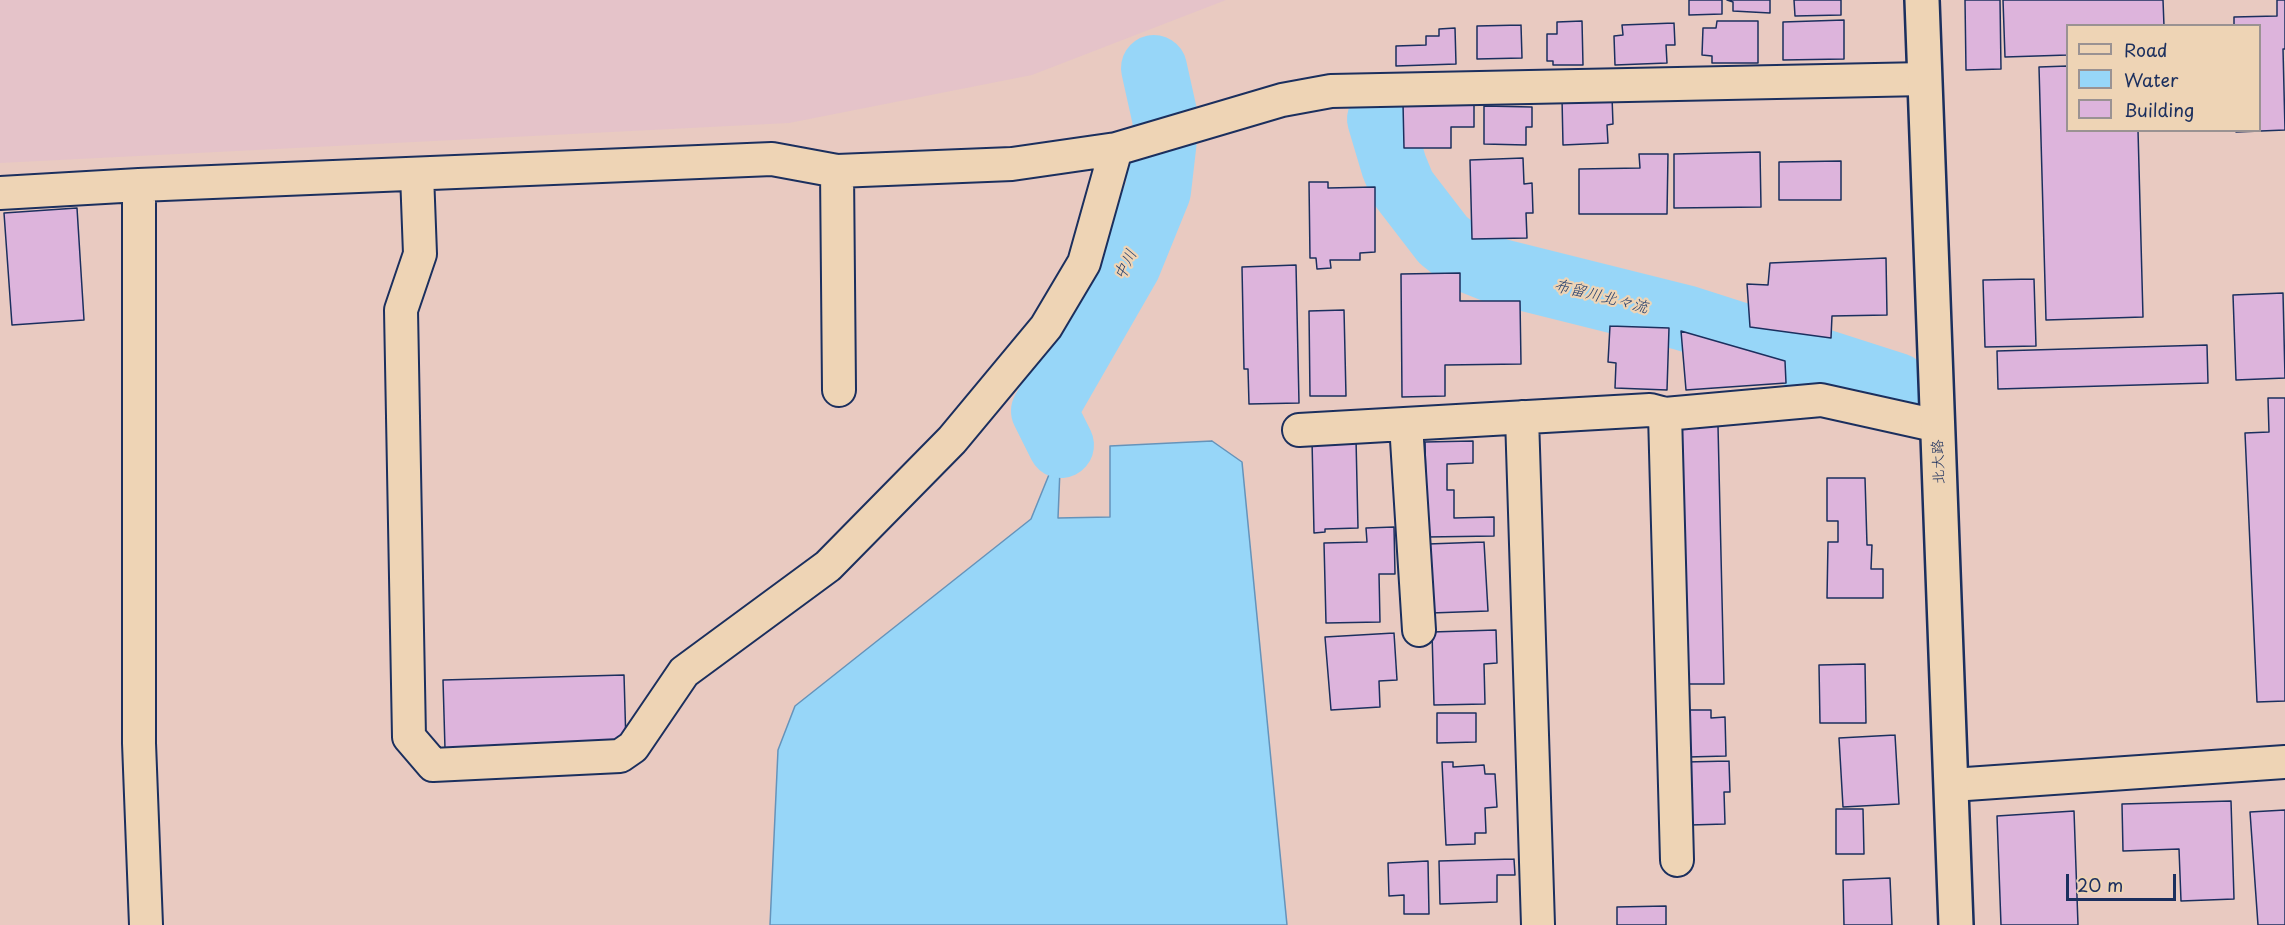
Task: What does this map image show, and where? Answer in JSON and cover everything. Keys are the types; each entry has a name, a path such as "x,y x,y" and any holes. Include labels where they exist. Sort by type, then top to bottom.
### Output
{"street":[{"name":"北大路","path":"1922,0 1956,925"},
{"path":"0,193 139,184 772,159 837,171 1012,164 1116,149 1282,100 1331,90 1925,79"},
{"path":"417,174 420,254 401,310 409,737 434,765 620,756 633,747 684,672 828,566 952,440 1046,327 1084,264 1116,149"},
{"path":"837,171 839,390"},
{"path":"139,184 139,743 146,925"},
{"path":"1299,430 1650,410 1665,414 1821,400 1938,426"},
{"path":"1665,414 1677,860"},
{"path":"1522,417 1538,925"},
{"path":"1406,424 1419,630"},
{"path":"1952,785 2285,762"}],"shaded area":[{"path":"0,0 1226,0 1032,75 789,123 0,163"}],"water":[{"path":"1212,441 1242,462 1287,925 770,925 778,750 795,706 1031,519 1061,445 1058,518 1110,517 1110,446"}],"building":[{"path":"1689,0 1722,0 1722,14 1689,15"},
{"path":"1727,0 1770,0 1770,13 1733,11 1733,2"},
{"path":"1794,0 1841,0 1841,15 1795,16"},
{"path":"1965,0 2000,0 2001,69 1966,70"},
{"path":"2003,0 2163,0 2164,24 2066,24 2066,55 2005,57"},
{"path":"2277,0 2285,0 2285,49 2283,49 2285,130 2261,131 2261,24 2234,24 2234,17 2277,16"},
{"path":"1844,20 1844,59 1783,60 1783,22"},
{"path":"1582,21 1583,65 1553,65 1553,61 1547,61 1547,34 1557,34 1557,22"},
{"path":"1717,21 1758,21 1758,63 1712,63 1712,56 1702,55 1703,28 1716,28"},
{"path":"1674,23 1675,45 1666,45 1667,63 1615,65 1614,36 1623,35 1622,25"},
{"path":"1521,25 1522,58 1477,59 1477,26"},
{"path":"1455,28 1456,64 1396,66 1396,46 1426,45 1426,36 1439,36 1439,29"},
{"path":"2066,66 2066,132 2138,132 2143,317 2046,320 2039,67"},
{"path":"1612,97 1613,124 1607,125 1608,143 1563,145 1562,98"},
{"path":"1403,103 1474,103 1474,127 1451,127 1451,148 1404,148"},
{"path":"1484,106 1532,107 1532,127 1526,127 1526,145 1484,144"},
{"path":"1760,152 1761,207 1674,208 1674,154"},
{"path":"1639,154 1668,154 1667,214 1579,214 1579,169 1640,168"},
{"path":"1523,158 1524,184 1532,183 1533,213 1526,213 1527,238 1472,239 1470,160"},
{"path":"1841,161 1841,200 1779,200 1779,162"},
{"path":"1309,182 1328,182 1328,188 1375,187 1375,252 1360,253 1360,260 1330,260 1331,268 1317,269 1316,258 1310,258"},
{"path":"77,208 84,320 12,325 4,213"},
{"path":"1886,258 1887,315 1832,316 1831,338 1750,327 1747,284 1768,285 1770,263"},
{"path":"1296,265 1299,403 1249,404 1248,369 1244,369 1242,267"},
{"path":"1460,273 1460,301 1520,301 1521,364 1445,365 1445,396 1402,397 1401,274"},
{"path":"2034,279 2036,346 1985,347 1983,280"},
{"path":"2283,293 2285,378 2236,380 2233,295"},
{"path":"1344,310 1346,396 1310,396 1309,311"},
{"path":"1610,326 1669,328 1667,390 1615,388 1616,363 1608,362"},
{"path":"1681,331 1785,361 1786,383 1686,390"},
{"path":"2207,345 2208,383 1998,389 1997,351"},
{"path":"2268,398 2285,398 2285,701 2257,702 2245,433 2269,432"},
{"path":"1718,426 1724,684 1679,684 1672,427"},
{"path":"1356,439 1358,528 1325,529 1325,532 1314,533 1312,440"},
{"path":"1473,441 1473,463 1447,464 1447,490 1454,490 1454,518 1494,517 1494,536 1427,537 1425,442"},
{"path":"1827,478 1865,478 1867,545 1872,545 1871,569 1883,569 1883,598 1827,598 1828,542 1838,542 1838,521 1827,521"},
{"path":"1394,527 1395,574 1379,574 1380,622 1326,623 1324,543 1367,542 1366,528"},
{"path":"1484,542 1488,611 1431,613 1428,544"},
{"path":"1496,630 1497,663 1484,664 1485,704 1434,705 1432,632"},
{"path":"1394,633 1397,680 1379,681 1380,707 1331,710 1325,637"},
{"path":"1865,664 1866,723 1820,723 1819,665"},
{"path":"624,675 626,744 445,749 443,680"},
{"path":"1688,710 1711,710 1711,718 1725,717 1726,756 1688,757"},
{"path":"1437,713 1476,713 1476,742 1437,743"},
{"path":"1895,735 1899,804 1843,807 1839,738"},
{"path":"1729,761 1730,792 1724,792 1725,824 1690,825 1686,762"},
{"path":"1442,762 1453,762 1453,767 1484,765 1485,774 1495,774 1497,807 1485,808 1486,833 1475,833 1475,844 1446,845"},
{"path":"2231,801 2234,899 2181,901 2179,849 2123,851 2122,804"},
{"path":"1836,809 1863,809 1864,854 1836,854"},
{"path":"2285,810 2285,925 2258,925 2250,812"},
{"path":"2074,811 2078,925 2001,925 1997,816"},
{"path":"1514,859 1515,875 1497,875 1497,902 1440,904 1439,861"},
{"path":"1428,861 1429,914 1404,914 1404,895 1389,896 1388,863"},
{"path":"1890,878 1892,925 1844,925 1843,880"},
{"path":"1666,906 1666,925 1617,925 1617,907"}],"waterway":[{"name":"中川","path":"1061,445 1044,411 1128,265 1158,191 1166,122 1154,68"},
{"name":"布留川北々流","path":"1380,119 1403,188 1443,240 1467,259 1497,271 1685,318 1897,386"}]}
